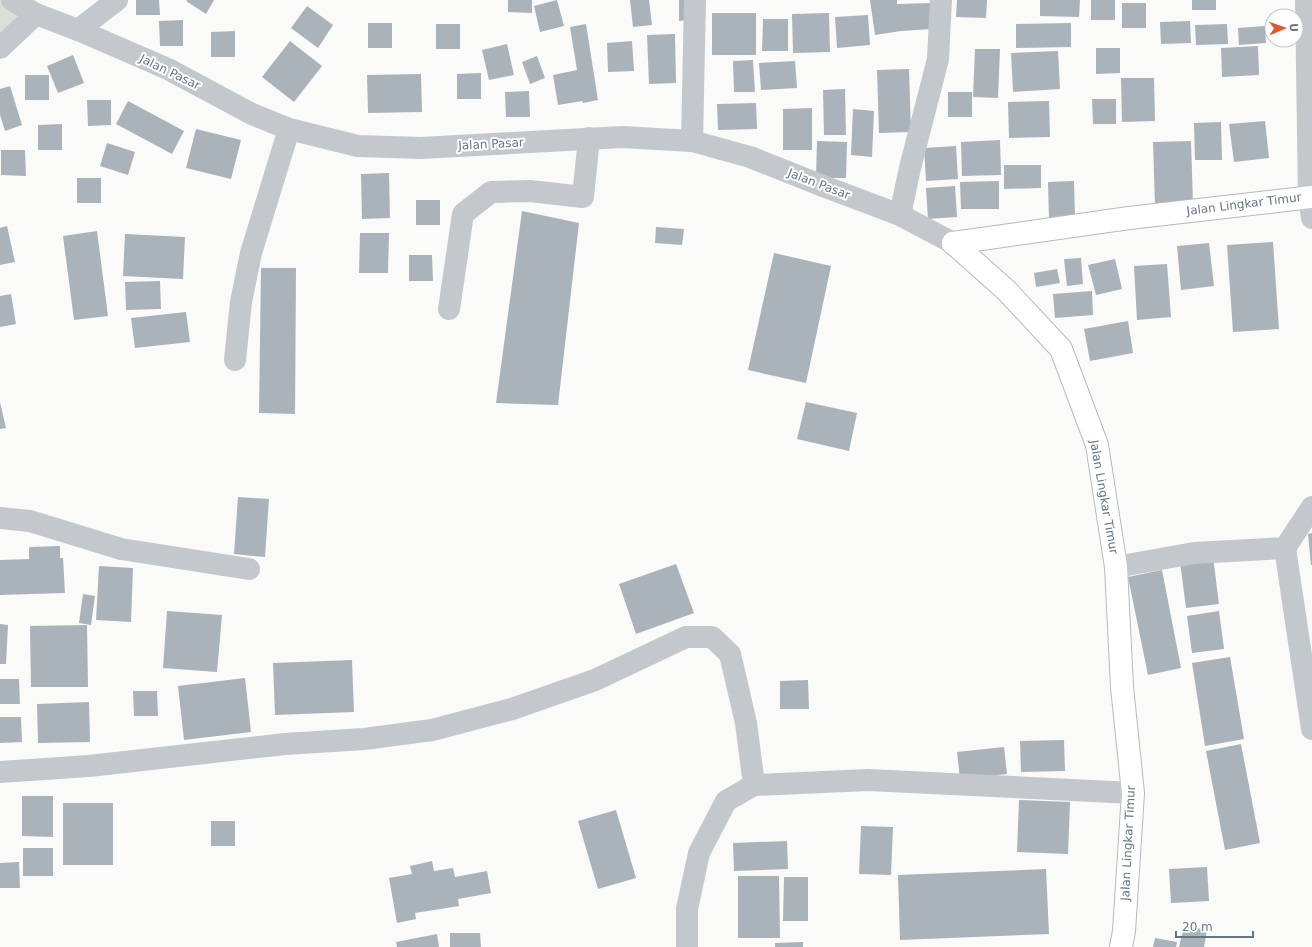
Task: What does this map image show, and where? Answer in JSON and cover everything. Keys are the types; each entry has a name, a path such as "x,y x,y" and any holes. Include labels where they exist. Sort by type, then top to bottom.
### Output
{"main road":[{"name":"Jalan Lingkar Timur","path":"953,243 1121,219 1311,204"},
{"name":"Jalan Lingkar Timur","path":"953,243 1006,290 1061,349 1097,445 1116,567 1122,687 1132,793 1124,931 1121,947"}],"street":[{"name":"Jalan Pasar","path":"12,0 36,14 78,30 168,69 252,114 289,129 358,146 414,148 622,137 692,141 750,157 900,215 953,243"},
{"path":"78,30 117,0"},
{"path":"692,141 695,0"},
{"path":"900,215 910,168 938,58 941,0"},
{"path":"1308,11 1311,204"},
{"path":"0,48 36,14"},
{"path":"235,360 241,302 251,253 289,129"},
{"path":"449,309 463,214 491,192 530,191 582,197 589,138"},
{"path":"1312,507 1285,548 1305,632 1312,729"},
{"path":"0,518 30,521 121,549 249,569"},
{"path":"1116,567 1194,553 1285,548"},
{"path":"0,772 89,766 285,744 364,739 432,730 512,709 595,680 686,637 712,637 730,654 746,723 754,785"},
{"path":"688,947 687,909 699,853 726,801 754,785 868,780 1132,793"}],"shaded area":[{"path":"0,0 12,0 36,14 0,48"}],"building":[{"path":"136,0 159,0 160,15 136,15"},
{"path":"214,0 206,14 186,1"},
{"path":"508,0 532,0 532,13 508,12"},
{"path":"557,0 564,26 540,32 534,6"},
{"path":"630,0 649,0 652,25 633,27"},
{"path":"679,0 688,0 689,20 679,21"},
{"path":"870,0 897,0 897,4 931,3 932,29 901,31 875,35"},
{"path":"957,0 987,0 986,18 956,17"},
{"path":"1040,0 1080,0 1079,17 1040,16"},
{"path":"1091,0 1115,0 1115,20 1091,20"},
{"path":"1192,0 1216,0 1216,10 1192,10"},
{"path":"1122,3 1146,3 1146,28 1122,28"},
{"path":"307,6 333,25 318,48 291,28"},
{"path":"712,13 756,13 756,55 712,55"},
{"path":"829,13 830,52 793,53 792,14"},
{"path":"868,15 870,45 837,48 835,17"},
{"path":"763,19 788,19 788,51 762,51"},
{"path":"183,20 183,46 160,46 159,21"},
{"path":"1190,21 1191,43 1161,44 1160,22"},
{"path":"368,23 392,23 392,48 368,48"},
{"path":"1071,23 1071,47 1016,48 1016,24"},
{"path":"436,24 460,24 460,49 436,49"},
{"path":"586,24 598,100 558,105 553,75 577,70 570,27"},
{"path":"1227,24 1228,44 1196,45 1195,25"},
{"path":"1264,26 1264,43 1239,45 1238,28"},
{"path":"235,31 235,57 211,57 211,32"},
{"path":"675,34 676,83 649,84 647,35"},
{"path":"290,41 322,66 294,102 262,77"},
{"path":"632,41 634,71 608,72 607,43"},
{"path":"507,44 514,75 489,80 482,50"},
{"path":"1258,46 1259,75 1222,77 1221,48"},
{"path":"1096,48 1120,48 1120,73 1096,74"},
{"path":"975,49 1000,49 998,98 973,97"},
{"path":"1058,51 1060,89 1013,92 1011,53"},
{"path":"73,55 84,83 58,93 47,66"},
{"path":"537,56 545,78 530,84 522,62"},
{"path":"753,60 755,92 734,92 733,61"},
{"path":"795,61 797,88 761,90 759,63"},
{"path":"909,69 911,132 879,133 877,70"},
{"path":"481,73 481,99 457,99 457,74"},
{"path":"421,74 422,112 368,113 367,75"},
{"path":"25,75 49,75 49,100 25,100"},
{"path":"1121,78 1154,78 1155,121 1122,122"},
{"path":"10,86 22,125 5,131 0,115 0,89"},
{"path":"845,89 846,135 824,135 823,90"},
{"path":"529,91 530,117 506,117 505,92"},
{"path":"948,92 972,92 972,117 948,117"},
{"path":"1092,99 1116,99 1116,124 1093,124"},
{"path":"87,100 111,100 111,125 88,126"},
{"path":"128,101 184,131 172,154 116,124"},
{"path":"1049,101 1050,137 1009,138 1008,102"},
{"path":"756,103 757,129 718,130 717,104"},
{"path":"812,108 812,150 783,150 783,109"},
{"path":"853,109 874,111 872,157 851,155"},
{"path":"1265,121 1269,158 1234,162 1229,124"},
{"path":"1221,122 1222,160 1195,160 1194,123"},
{"path":"62,124 62,150 38,150 38,125"},
{"path":"196,129 241,140 231,179 186,168"},
{"path":"1000,140 1001,175 962,176 961,142"},
{"path":"817,141 847,142 846,178 816,178"},
{"path":"1191,141 1193,204 1155,205 1153,142"},
{"path":"107,143 135,152 128,175 100,166"},
{"path":"956,146 958,179 926,181 924,148"},
{"path":"1,150 25,150 26,176 1,175"},
{"path":"1004,165 1041,165 1041,188 1004,189"},
{"path":"389,173 390,218 362,219 361,174"},
{"path":"77,178 101,178 101,203 77,203"},
{"path":"999,181 999,209 961,209 960,182"},
{"path":"1074,181 1075,218 1049,219 1048,182"},
{"path":"955,186 957,217 928,219 926,188"},
{"path":"416,200 440,200 440,225 416,225"},
{"path":"522,211 579,223 558,405 496,403"},
{"path":"7,226 15,262 0,265 0,228"},
{"path":"656,227 684,229 682,245 655,243"},
{"path":"97,231 108,316 74,320 63,236"},
{"path":"360,233 389,233 388,273 359,273"},
{"path":"125,234 185,237 183,279 123,276"},
{"path":"1273,242 1279,329 1233,332 1227,245"},
{"path":"1209,243 1214,286 1181,290 1177,246"},
{"path":"774,253 831,266 806,383 748,370"},
{"path":"409,255 432,255 433,281 409,281"},
{"path":"1081,258 1083,284 1067,286 1064,259"},
{"path":"1115,259 1122,289 1096,295 1088,265"},
{"path":"1167,264 1171,317 1137,320 1134,266"},
{"path":"261,268 296,268 295,414 259,413"},
{"path":"1057,269 1060,283 1036,287 1034,273"},
{"path":"160,281 161,309 126,310 125,282"},
{"path":"1092,291 1093,315 1055,318 1053,294"},
{"path":"11,294 16,324 0,327 0,296"},
{"path":"186,312 190,342 135,348 131,318"},
{"path":"1128,321 1133,353 1090,361 1084,329"},
{"path":"0,402 6,428 0,429"},
{"path":"806,402 857,413 849,451 797,439"},
{"path":"238,497 269,499 265,557 234,554"},
{"path":"1312,533 1312,565 1311,565 1308,534"},
{"path":"60,546 60,558 63,558 65,593 0,595 0,560 29,559 29,547"},
{"path":"1213,557 1219,604 1186,608 1180,562"},
{"path":"676,564 694,613 636,634 619,584"},
{"path":"99,566 133,568 131,622 96,620"},
{"path":"1162,570 1181,668 1148,675 1128,577"},
{"path":"83,594 95,596 91,625 79,623"},
{"path":"167,611 222,615 217,672 163,668"},
{"path":"1219,611 1224,649 1192,653 1187,616"},
{"path":"0,624 8,625 6,664 0,664"},
{"path":"87,625 88,687 31,687 30,626"},
{"path":"1230,657 1244,739 1205,746 1192,663"},
{"path":"352,660 354,712 275,715 273,663"},
{"path":"245,678 251,732 184,740 178,686"},
{"path":"0,679 19,679 20,704 0,704"},
{"path":"808,680 809,709 780,709 780,681"},
{"path":"133,691 157,691 158,716 134,716"},
{"path":"89,702 90,742 38,743 37,704"},
{"path":"0,717 21,717 22,742 0,743"},
{"path":"1064,740 1065,771 1021,772 1020,741"},
{"path":"1241,744 1260,843 1225,850 1206,751"},
{"path":"1004,747 1007,774 960,779 957,752"},
{"path":"22,796 53,796 53,837 22,836"},
{"path":"1019,800 1070,802 1068,854 1017,852"},
{"path":"63,803 113,803 113,865 63,865"},
{"path":"616,810 636,878 598,889 578,821"},
{"path":"211,821 235,821 235,846 211,846"},
{"path":"861,826 893,827 891,875 859,874"},
{"path":"787,841 788,869 734,871 733,843"},
{"path":"23,848 53,848 53,876 23,876"},
{"path":"432,861 434,871 453,868 455,877 487,871 491,893 458,899 459,906 415,913 416,919 397,923 389,878 412,874 410,866"},
{"path":"19,862 20,888 0,888 0,863"},
{"path":"1207,867 1209,901 1171,903 1169,869"},
{"path":"1046,869 1049,934 900,940 898,875"},
{"path":"738,876 779,876 780,938 738,938"},
{"path":"784,877 808,877 808,921 783,921"},
{"path":"1184,926 1207,930 1204,947 1179,947"},
{"path":"450,933 480,933 481,947 450,947"},
{"path":"437,934 439,947 397,947 396,942"},
{"path":"1155,938 1177,942 1176,947 1153,947"},
{"path":"803,942 803,947 775,947 775,943"}]}
